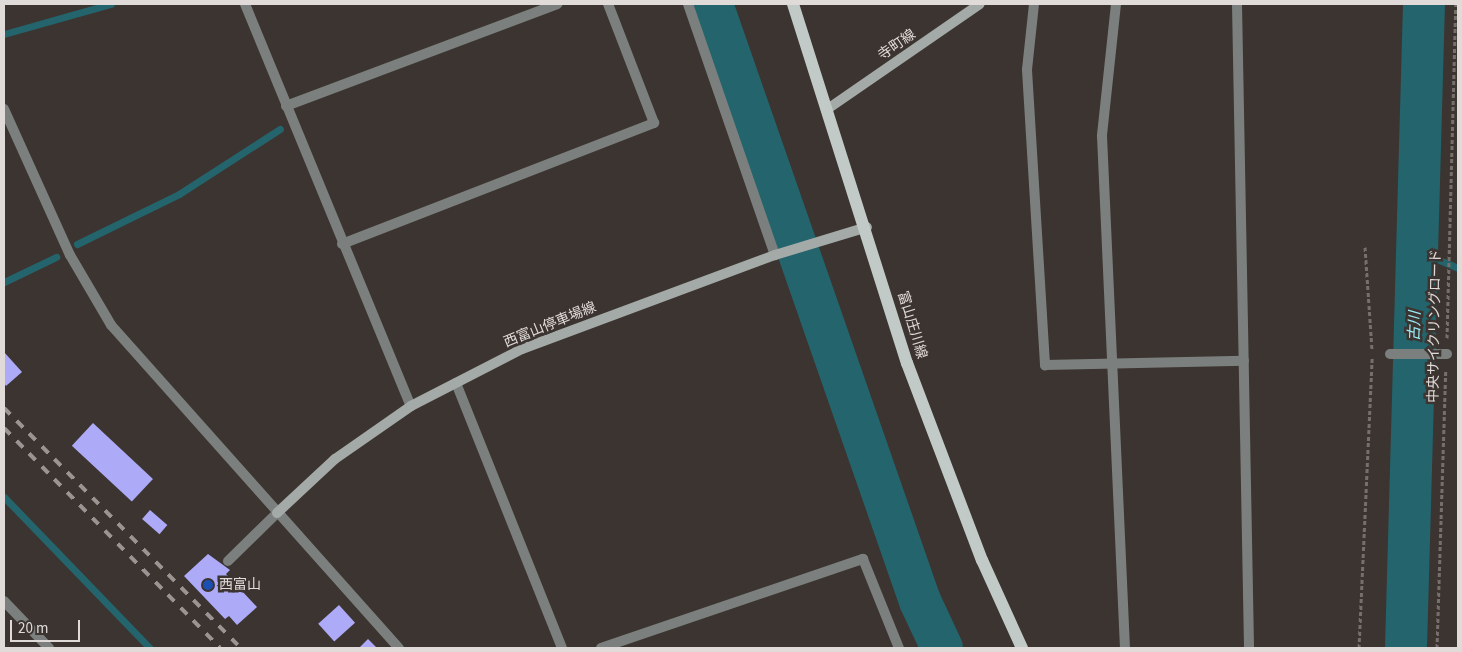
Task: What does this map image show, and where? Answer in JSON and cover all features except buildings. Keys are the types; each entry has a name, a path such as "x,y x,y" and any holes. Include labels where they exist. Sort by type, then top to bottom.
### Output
{"main road":[{"name":"富山庄川線","path":"793,4 867,227 907,362 982,560 1022,648"},
{"name":"寺町線","path":"829,108 980,4"},
{"name":"西富山停車場線","path":"277,513 334,459 411,406 522,349 775,255 818,240 867,227"}],"street":[{"path":"245,4 342,244 411,406"},
{"path":"286,106 557,4"},
{"path":"342,244 654,123 608,4"},
{"path":"688,4 775,255"},
{"path":"1034,4 1027,70 1045,365 1244,361"},
{"path":"1116,4 1102,136 1125,648"},
{"path":"1237,4 1249,648"},
{"path":"4,109 70,255 112,325 277,513 399,648"},
{"path":"1390,354 1447,354"},
{"path":"456,383 562,648"},
{"path":"228,562 277,513"},
{"path":"602,648 863,559 899,648"},
{"path":"4,601 49,648"}],"path":[{"name":"中央サイクリングロード","path":"1438,648 1447,354 1447,269 1456,4"},
{"path":"1359,648 1372,353 1365,247"}],"waterway":[{"path":"4,34 111,4"},
{"path":"712,4 920,601 942,648"},
{"name":"古川","path":"1406,648 1424,4"},
{"path":"77,244 179,194 280,129"},
{"path":"1418,251 1458,268"},
{"path":"4,282 56,257"},
{"path":"4,497 150,648"}],"railway":[{"path":"4,408 241,648"},
{"path":"4,428 220,648"}],"place":[{"name":"西富山","path":"208,585"}]}
